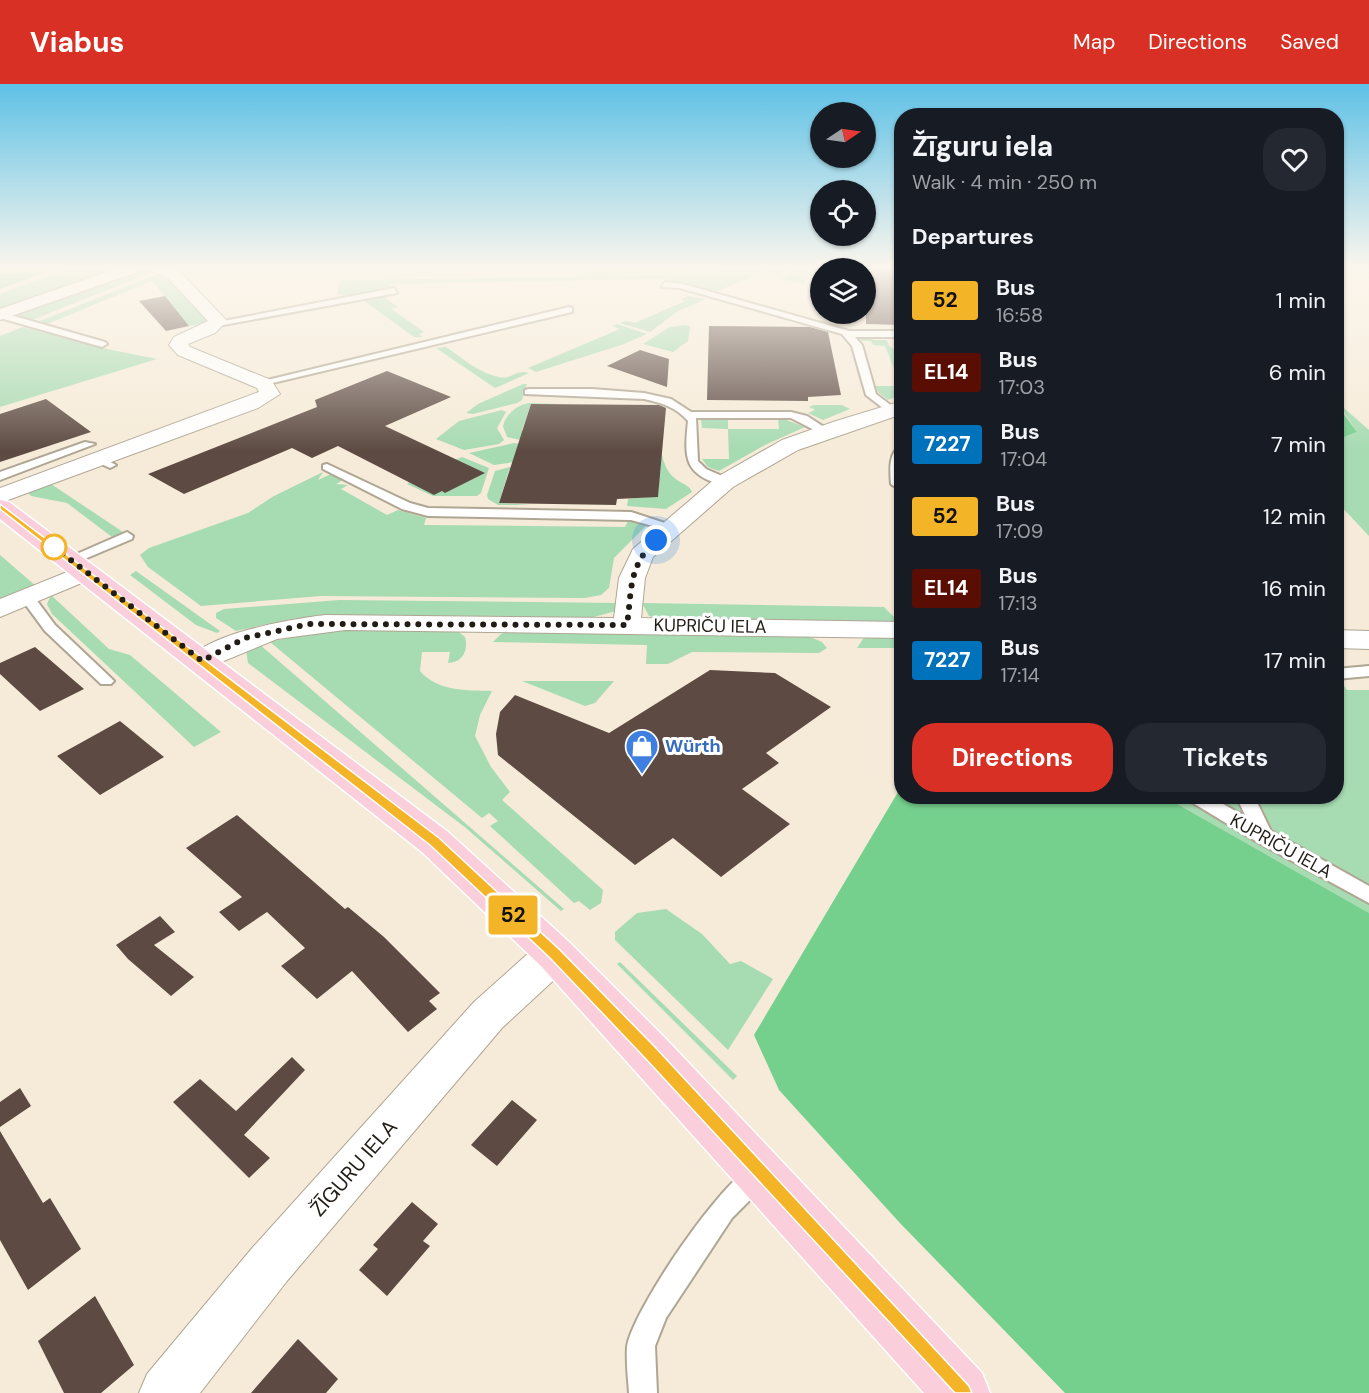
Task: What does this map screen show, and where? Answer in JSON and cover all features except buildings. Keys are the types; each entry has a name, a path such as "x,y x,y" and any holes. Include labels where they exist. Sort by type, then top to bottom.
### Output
{"main road":[{"path":"0,507 435,842 555,954 760,1172 962,1393"}],"street":[{"path":"0,496 99,456 264,399 270,393 270,389 260,382 184,351 178,345 180,341 207,328"},
{"path":"627,625 635,566 642,554 670,527 725,482 790,445 824,431 894,410"},
{"path":"0,609 27,597 78,566"},
{"name":"KUPRIČU IELA","path":"202,661 245,638 309,624 627,625 894,630"},
{"name":"ŽĪGURU IELA","path":"166,1393 270,1264 488,1015 555,954"}],"lane":[{"path":"46,328 102,344"},
{"path":"260,382 495,328"},
{"path":"835,328 849,334 894,334"},
{"path":"849,334 857,345 872,395 894,407"},
{"path":"407,339 418,347"},
{"path":"529,392 635,393 667,402 691,415 790,415 803,418 824,431"},
{"path":"691,415 690,459 702,472 725,482"},
{"path":"0,476 99,456"},
{"path":"327,467 406,506 428,512 631,516 670,527"},
{"path":"78,566 128,536"},
{"path":"27,597 50,628 106,681"},
{"path":"1344,673 1369,671"},
{"name":"KUPRIČU IELA","path":"1208,804 1369,895"},
{"path":"1249,804 1266,838"},
{"path":"643,1393 641,1346 657,1309 723,1209 760,1172"}],"green space":[{"path":"20,328 27,328 102,348 157,359 0,407 0,336"},
{"path":"402,328 418,328 424,332 419,334 423,337 414,337"},
{"path":"618,328 629,328 647,334 624,344 536,372 528,368 620,329"},
{"path":"637,328 655,328 650,332"},
{"path":"668,328 690,328 688,341 673,352 643,344"},
{"path":"871,336 873,340 887,340 889,346 894,349 894,368 885,346 873,345 871,341 862,341 860,338"},
{"path":"446,347 472,365 492,375 503,378 521,372 529,373 495,388 436,348"},
{"path":"527,384 522,400 517,403 473,414 466,413 478,404"},
{"path":"875,386 894,386 894,398 888,400 879,393"},
{"path":"529,403 559,404 531,404 522,430 525,441 507,437 503,426 509,414 516,408"},
{"path":"842,405 850,409 823,420 808,413 815,410 809,407"},
{"path":"1344,408 1369,430 1369,536 1344,509 1344,437 1357,432 1344,412"},
{"path":"502,410 506,412 497,428 504,440 499,444 464,450 436,439 459,421"},
{"path":"1344,414 1357,432 1344,437"},
{"path":"708,417 728,418 728,429 702,428 701,420"},
{"path":"778,418 805,427 765,445 719,471 708,467 702,459 729,459 728,429 779,429"},
{"path":"514,443 522,444 523,461 494,465 469,453"},
{"path":"662,455 669,472 692,492 666,509 627,506 628,499 658,496 659,486 654,486 655,474 660,474 661,465 628,465"},
{"path":"462,457 489,468 481,493 477,496 433,496 407,484 410,481 442,491 475,478 455,460"},
{"path":"510,467 542,470 509,470 499,503 531,505 498,505 488,499 487,495 495,471"},
{"path":"323,472 318,480 331,474 343,480 336,484 348,485 341,489 387,515 398,510 426,518 424,525 625,527 629,519 646,526 614,558 609,588 601,595 585,598 321,596 201,606 148,567 140,555 149,548 248,513 274,496"},
{"path":"51,484 123,532 112,537 67,503 31,496 28,493"},
{"path":"0,555 36,586 0,601"},
{"path":"136,571 220,631 217,633 196,625 130,575"},
{"path":"51,595 109,649 130,655 221,732 194,747 52,614 47,604"},
{"path":"339,600 618,603 616,611 590,618 324,616 296,618 236,631 216,618 216,613 224,609"},
{"path":"642,603 884,607 894,617 894,623 658,619 649,616"},
{"path":"332,628 456,630 465,637 466,647 461,658 448,663 450,652 422,652 420,671 435,683 444,686 463,690 492,691 480,715 475,736 491,767 510,792 502,800 603,890 601,903 590,910 579,901 574,903 490,826 498,821 489,813 482,818 270,642"},
{"path":"511,631 801,633 822,642 827,648 819,653 692,652 668,664 646,664 647,645 493,642 501,634"},
{"path":"873,635 894,637 894,648 857,648 863,639"},
{"path":"258,643 564,909 561,911 466,828 248,663 246,650"},
{"path":"522,681 614,681 595,703 585,706"},
{"path":"1344,686 1347,690 1369,690 1369,913 1177,804 1344,804"},
{"path":"894,799 894,804 1177,804 1369,913 1369,1393 1065,1393 899,1222 779,1090 754,1035"},
{"path":"666,909 702,934 730,964 741,961 773,979 728,1050 615,940 615,932 637,913"},
{"path":"620,962 737,1076 733,1080 617,964"}],"bus line":[{"name":"52","path":"0,507 305,739 435,842 555,954 650,1052 962,1393"}],"place":[{"name":"Würth","path":"642,775"}],"route":[{"path":"54,547 202,661 245,638 309,624 345,622 627,625 635,566 642,554 656,540"}]}
